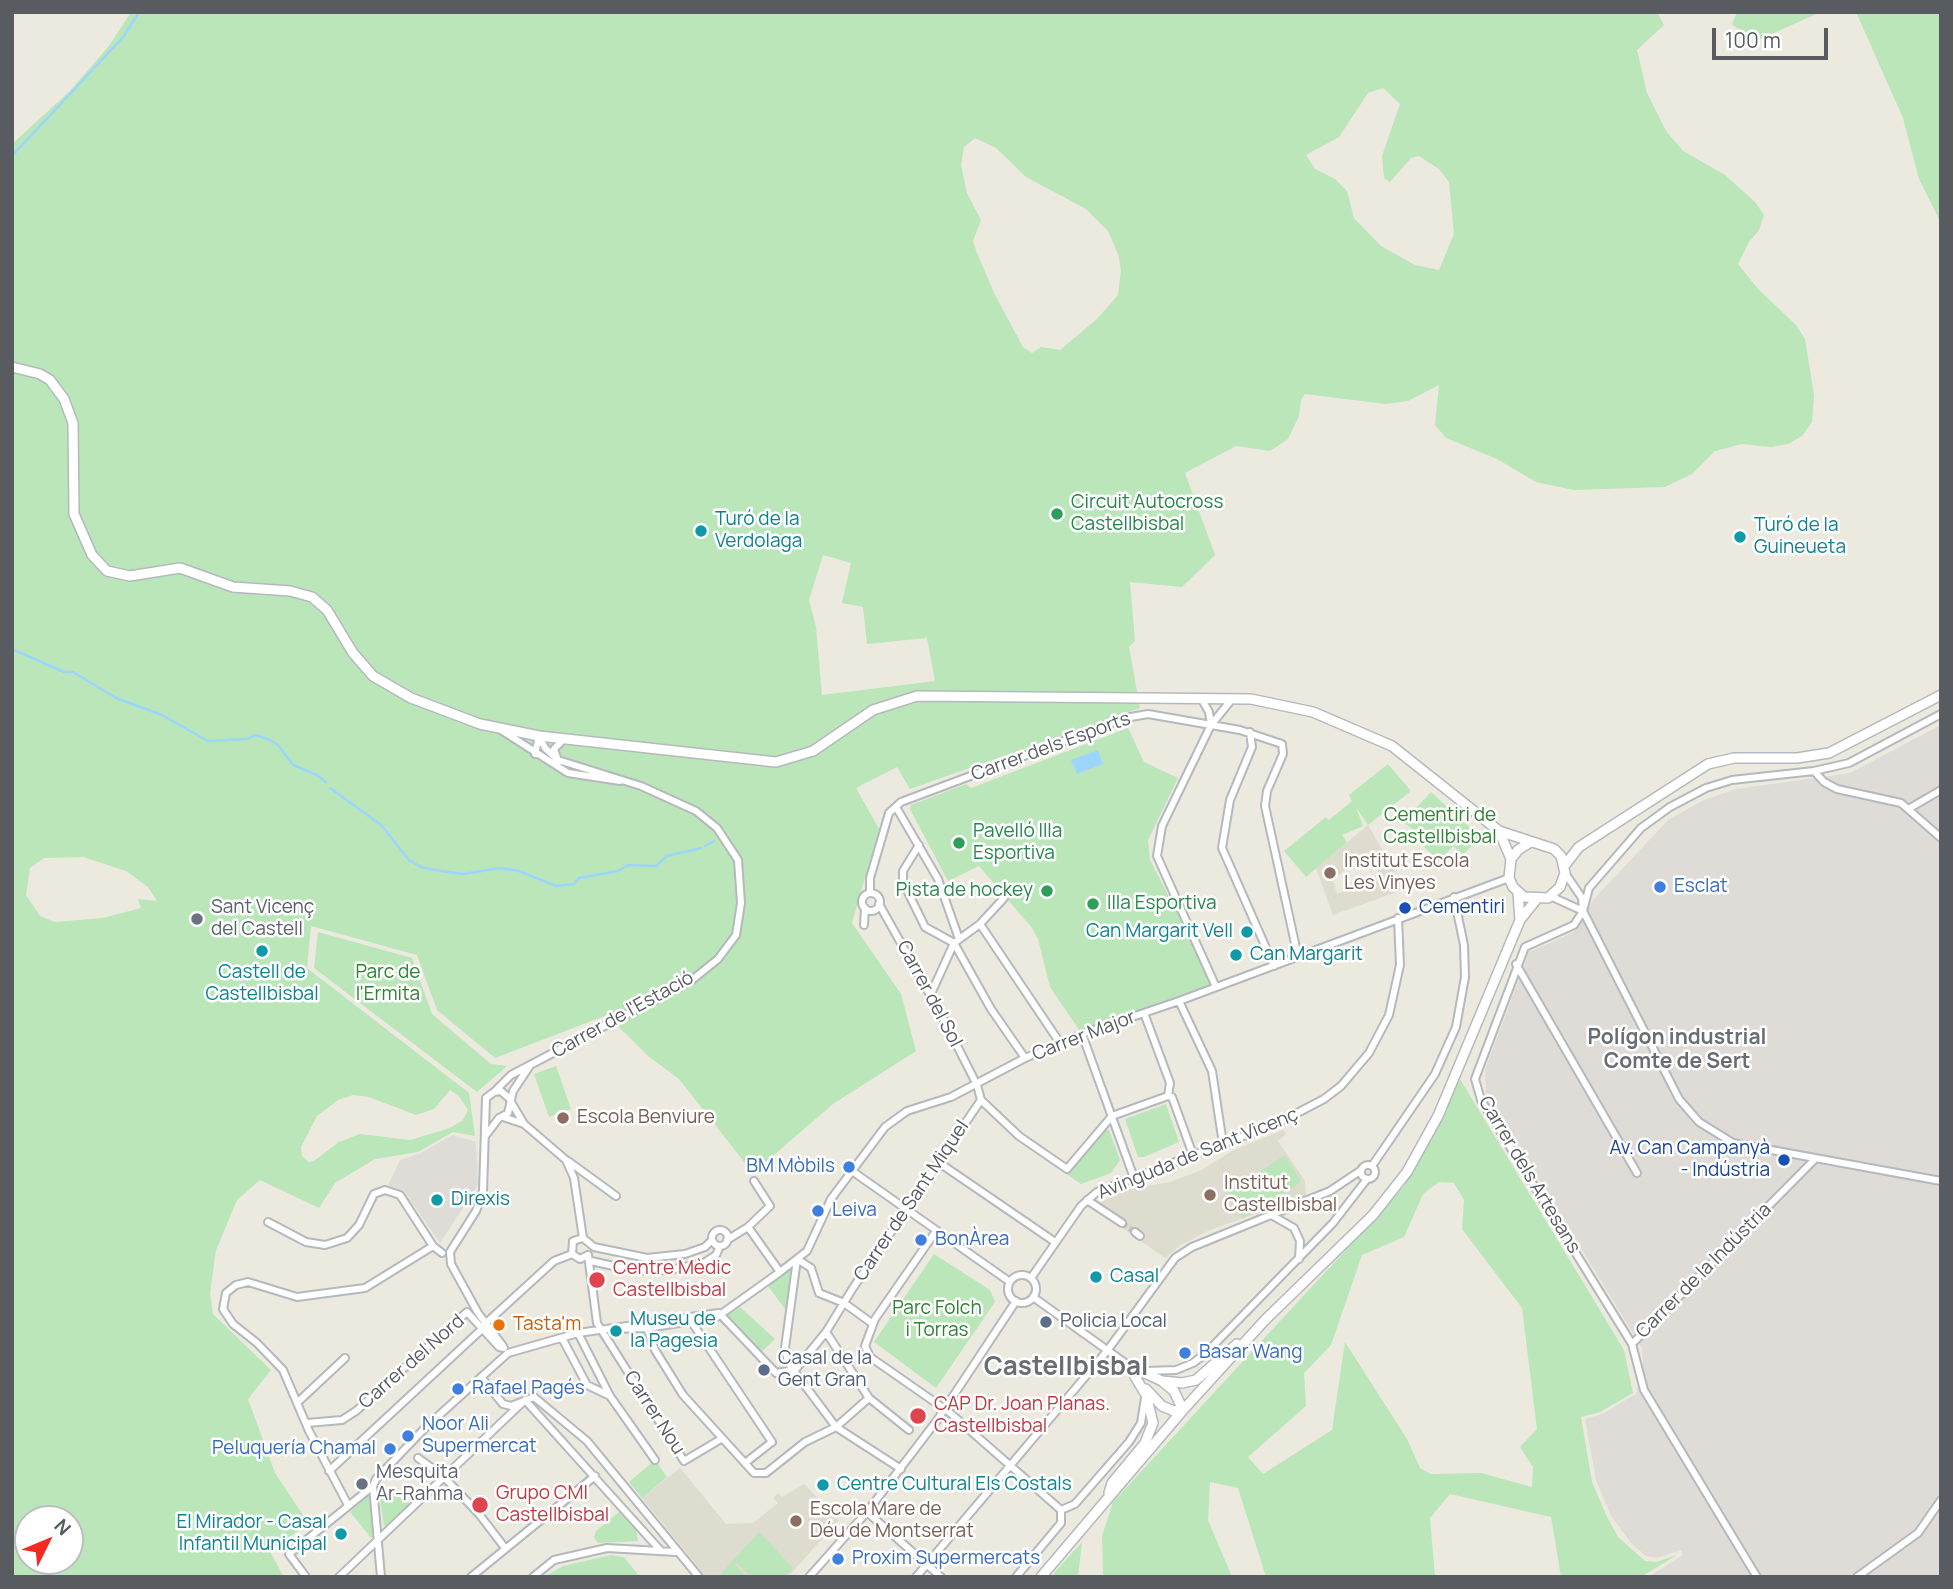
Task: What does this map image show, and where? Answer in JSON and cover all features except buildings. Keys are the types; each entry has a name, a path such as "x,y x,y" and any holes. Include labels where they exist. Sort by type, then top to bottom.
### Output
{"street":[{"path":"12,368 40,374 50,380 64,399 74,438 74,514 92,555 107,571 130,576 180,568 233,587 290,591 312,597 327,610 359,661 381,682 411,698 499,729 564,739 776,762 813,751 873,710 908,698 951,695 1233,698 1272,702 1313,712 1392,746 1499,831 1530,843 1546,844 1554,849 1582,898 1583,911 1679,1100 1688,1112 1711,1132 1733,1143 1941,1181"},
{"path":"1162,1381 1182,1383 1196,1380 1265,1320 1373,1215 1407,1172 1438,1116 1520,920 1536,900 1550,896 1560,887 1565,869 1579,847 1708,764 1734,758 1797,758 1829,752 1941,695"},
{"path":"1200,698 1209,712 1211,725"},
{"path":"1213,698 1223,712"},
{"path":"1216,987 1157,856 1162,825 1211,725 1233,698"},
{"name":"Carrer dels Esports","path":"896,807 1132,716 1148,714 1276,740 1284,749 1267,791 1265,806 1298,957"},
{"path":"1583,911 1589,888 1621,847 1670,807 1723,782 1814,771 1849,763 1941,714"},
{"name":"Carrer de l'Estació","path":"499,729 568,773 625,782"},
{"path":"1250,733 1252,747 1233,788 1222,841 1230,869 1274,966"},
{"path":"535,754 539,736"},
{"path":"539,736 545,748 558,760"},
{"path":"558,760 554,749 564,739"},
{"name":"Carrer de l'Estació","path":"447,1255 476,1211 483,1191 486,1098 511,1075 692,980 718,959 736,935 741,903 738,860 717,828 696,811 625,782 558,760"},
{"path":"1814,771 1824,782 1837,789 1901,803 1910,808 1941,838"},
{"path":"1910,808 1941,790"},
{"path":"864,925 863,899 870,893 870,878 889,813 896,807 938,879 956,941 991,1009 1025,1058"},
{"path":"1499,831 1511,859 1509,878 1518,893 1520,920"},
{"path":"1511,859 1518,850 1530,843"},
{"path":"919,845 903,871 903,882 925,928 956,941"},
{"path":"1554,849 1579,847"},
{"name":"Carrer Major","path":"719,1313 737,1303 807,1251 831,1199 885,1127 899,1116 977,1085 1025,1058 1082,1034 1179,1001 1509,878"},
{"path":"864,908 871,910 879,904 877,896 870,893"},
{"path":"1518,893 1536,900"},
{"path":"1550,896 1583,911"},
{"path":"1372,1166 1435,1074 1456,1027 1465,978 1465,956 1454,897"},
{"path":"930,996 956,941 980,924 1004,898"},
{"name":"Carrer del Sol","path":"879,904 977,1085 981,1100"},
{"name":"Carrer dels Artesans","path":"1583,911 1574,925 1525,947 1482,1054 1476,1087 1632,1344"},
{"name":"Avinguda de Sant Vicenç","path":"1031,1278 1087,1200 1097,1192 1306,1110 1341,1086 1381,1032 1396,991 1401,939 1398,918"},
{"path":"980,924 1060,1043"},
{"path":"1516,964 1636,1173"},
{"path":"1179,1001 1212,1072 1223,1144"},
{"path":"1144,1013 1170,1083 1168,1096"},
{"path":"1082,1034 1134,1178"},
{"name":"Carrer de l'Estació","path":"484,1136 508,1113 511,1101 530,1066"},
{"path":"494,1092 507,1094 524,1124 566,1160 616,1196"},
{"path":"981,1100 1019,1136 1067,1169 1112,1116 1168,1096"},
{"path":"1168,1096 1172,1097 1193,1155"},
{"name":"Carrer de Sant Miquel","path":"795,1370 826,1332 981,1100"},
{"path":"486,1110 524,1124"},
{"name":"Carrer de la Indústria","path":"1758,1577 1642,1387 1632,1344 1815,1159"},
{"path":"566,1160 575,1178 583,1238 590,1245 647,1258 685,1254 705,1247 712,1240 713,1234 720,1230 726,1234 727,1240"},
{"path":"938,1162 1055,1242"},
{"path":"916,1577 1107,1351 1175,1258 1192,1247 1329,1191 1364,1166 1372,1166"},
{"path":"1145,1371 1176,1370 1193,1363 1333,1223 1367,1179 1375,1174 1372,1166"},
{"path":"852,1171 1010,1283"},
{"path":"1360,1171 1367,1179"},
{"path":"572,1254 580,1259 590,1258 636,1271 670,1270 704,1263 716,1255 720,1246 748,1227 770,1206 754,1181"},
{"path":"268,1222 306,1242 326,1245 347,1238 359,1225 374,1194 385,1190 400,1195 433,1246 447,1255 483,1327 506,1351"},
{"path":"1087,1200 1122,1223"},
{"path":"1273,1216 1294,1227 1300,1241 1298,1259"},
{"path":"748,1227 780,1272"},
{"path":"936,1231 873,1324 865,1346 870,1357 945,1409 1013,1465 1061,1510 1061,1523 1016,1577"},
{"path":"572,1254 573,1241 583,1238"},
{"path":"712,1240 720,1246"},
{"path":"590,1245 601,1330"},
{"path":"348,1505 329,1471 283,1370 257,1343 233,1324 223,1309 226,1293 236,1285 248,1282 298,1297 365,1288 433,1246"},
{"path":"329,1471 554,1261 572,1254"},
{"path":"873,1324 844,1303 820,1293 811,1268 797,1259 785,1348 788,1363 836,1427 901,1469"},
{"path":"1019,1275 1031,1278 1035,1286 1033,1297 1025,1302 1016,1301 1010,1295 1010,1283 1019,1275"},
{"path":"1033,1297 1128,1366 1163,1406 1174,1412 1183,1410"},
{"path":"809,1577 901,1469 945,1409 1016,1301"},
{"name":"Carrer del Nord","path":"307,1423 342,1420 356,1411 467,1312 483,1327"},
{"path":"719,1313 776,1373 795,1370"},
{"path":"609,1329 647,1328 718,1317 719,1313"},
{"path":"306,1577 289,1554 373,1486 384,1467 506,1351 578,1333 719,1313"},
{"path":"1041,1577 1183,1410 1265,1320"},
{"path":"691,1321 772,1442 745,1463"},
{"path":"647,1328 655,1350 683,1395 754,1473 766,1473 805,1442 836,1427 869,1398"},
{"name":"Carrer Nou","path":"601,1330 684,1461 721,1439"},
{"path":"826,1332 869,1398 909,1430"},
{"path":"578,1333 610,1396 655,1460"},
{"path":"562,1338 587,1385 610,1396"},
{"path":"299,1401 345,1358"},
{"path":"1128,1366 1145,1371 1162,1381 1174,1391 1183,1410"},
{"path":"1107,1498 1112,1483 1145,1443 1153,1423 1146,1395 1128,1366"},
{"path":"481,1377 503,1404 511,1406 534,1397 539,1400 594,1448 699,1577"},
{"path":"1061,1510 1075,1504 1135,1433 1142,1423 1146,1395"},
{"path":"525,1400 664,1551"},
{"path":"339,1577 525,1400"},
{"path":"418,1458 443,1476 479,1514 505,1548"},
{"path":"471,1577 595,1476"},
{"path":"373,1486 381,1577"},
{"path":"1857,1577 1918,1533 1941,1500"},
{"path":"867,1512 941,1577"},
{"path":"664,1551 668,1538"},
{"path":"533,1577 554,1560 607,1548 676,1552"}],"shaded area":[{"path":"1941,725 1941,1577 1648,1577 1683,1555 1681,1550 1657,1558 1646,1556 1632,1544 1611,1516 1596,1480 1585,1419 1602,1414 1636,1394 1643,1364 1642,1348 1486,1093 1485,1070 1529,952 1574,932 1594,899 1668,820 1704,800 1736,789 1850,773"},
{"name":"Institut Escola Les Vinyes","path":"1368,825 1405,889 1333,915 1316,868","holes":["1367,852 1382,878 1337,894 1333,880"]},
{"name":"Institut Castellbisbal","path":"1283,1130 1286,1134 1278,1141 1305,1181 1306,1196 1210,1230 1181,1245 1165,1258 1094,1208 1099,1202 1128,1189 1170,1182 1202,1170 1232,1151"},
{"name":"Direxis","path":"452,1135 476,1142 478,1185 440,1243 404,1191 388,1185 400,1160 421,1153"},
{"name":"Escola Mare de Déu de Montserrat","path":"680,1468 726,1524 753,1523 778,1503 773,1498 778,1493 782,1497 804,1484 839,1520 788,1577 706,1577 642,1498"}],"green space":[{"path":"131,12 1657,12 1664,25 1637,50 1647,93 1666,131 1683,151 1725,175 1755,202 1764,215 1759,230 1749,242 1738,264 1758,289 1796,325 1805,339 1814,395 1812,422 1802,436 1788,444 1771,447 1742,444 1715,451 1692,474 1665,487 1574,490 1536,482 1497,459 1446,438 1435,425 1439,385 1408,401 1386,404 1305,394 1301,400 1299,416 1288,439 1270,451 1236,446 1185,473 1215,555 1182,587 1130,582 1135,641 1129,647 1140,708 910,789 897,767 856,788 879,829 852,923 901,994 916,1051 833,1104 753,1173 679,1079 648,1056 607,1015 495,1058 437,1010 417,955 311,926 307,968 469,1093 475,1136 453,1132 418,1152 375,1159 335,1183 319,1208 260,1180 237,1200 216,1250 210,1293 213,1314 271,1370 248,1399 275,1473 309,1524 269,1550 284,1577 12,1577 12,144 69,92 109,46","holes":["1383,88 1400,104 1382,156 1384,178 1390,182 1411,158 1419,156 1439,169 1449,182 1454,234 1439,270 1415,265 1381,246 1354,218 1347,191 1335,179 1315,169 1306,155 1339,137 1368,93","975,138 996,148 1026,177 1086,209 1108,231 1118,254 1121,270 1118,295 1097,319 1060,350 1041,347 1032,353 1023,347 995,295 973,241 981,220 967,193 961,165 964,147","823,555 851,563 842,603 863,607 867,644 927,638 935,681 822,695 816,627 809,600","83,857 126,871 148,887 157,901 138,899 141,908 103,918 55,922 40,916 26,895 30,868 44,858","450,1090 459,1096 468,1110 463,1120 450,1128 410,1140 360,1134 339,1142 314,1161 309,1162 302,1156 301,1147 317,1116 338,1100 353,1095 369,1097 416,1115 434,1109"]},
{"path":"1737,12 1821,12 1760,39 1744,34 1732,24"},
{"path":"1856,12 1941,12 1941,223 1919,179 1903,118"},
{"name":"Illa Esportiva","path":"1128,728 1144,762 1178,778 1148,840 1150,860 1216,987 1082,1034 1050,987 1038,939 1032,928 979,866 948,881 910,809 911,805 966,784 971,788"},
{"path":"1388,764 1411,791 1368,825 1356,807 1363,826 1342,835 1347,842 1306,877 1284,851 1326,817 1329,820 1352,801 1349,795"},
{"name":"Cementiri de Castellbisbal","path":"1431,792 1480,837 1463,855 1453,846 1439,861 1424,847 1427,843 1420,837 1417,841 1412,837 1416,832 1403,822"},
{"name":"Parc de l'Ermita","path":"318,932 412,958 432,1014 491,1064 507,1066 477,1092 314,968"},
{"path":"556,1066 571,1109 549,1117 534,1074"},
{"path":"1460,1079 1624,1350 1633,1393 1600,1412 1581,1417 1592,1482 1607,1517 1618,1537 1645,1561 1656,1562 1677,1555 1641,1577 1561,1577 1551,1517 1450,1494 1430,1518 1435,1577 1266,1577 1238,1488 1210,1482 1208,1520 1232,1577 1103,1577 1102,1536 1113,1502 1403,1188","holes":["1439,1182 1454,1183 1464,1200 1462,1229 1522,1308 1537,1429 1520,1447 1533,1467 1532,1487 1481,1473 1431,1474 1420,1468 1407,1439 1345,1342 1332,1430 1263,1474 1248,1457 1306,1406 1304,1373 1331,1345 1362,1255 1404,1237 1423,1194"]},
{"path":"1166,1104 1179,1142 1138,1157 1125,1119"},
{"path":"1103,1129 1109,1130 1120,1160 1111,1173 1081,1184 1067,1174"},
{"name":"Institut Castellbisbal","path":"1285,1155 1301,1182 1243,1218 1227,1194"},
{"name":"Parc Folch i Torras","path":"934,1254 990,1290 995,1302 936,1388 874,1342"},
{"path":"790,1270 793,1271 788,1313 768,1286"},
{"path":"740,1307 775,1339 757,1356 721,1320"},
{"path":"655,1460 667,1477 642,1498 629,1482"},
{"path":"382,1486 410,1504 384,1527 380,1498"},
{"path":"368,1496 373,1498 372,1539 350,1512"},
{"path":"619,1512 636,1530 638,1541 598,1543 594,1538 596,1531"},
{"path":"759,1532 793,1568 784,1577 751,1577 737,1563 735,1565 746,1577 718,1577"},
{"path":"1082,1542 1078,1577 1054,1577 1054,1573"},
{"path":"611,1555 624,1557 640,1577 544,1577 563,1566"}],"water":[{"path":"1098,750 1103,764 1077,774 1071,760"}],"waterway":[{"path":"12,156 124,36 139,12"},
{"path":"12,649 64,672 73,672 116,698 162,715 208,741 247,739 256,735 270,740 278,745 293,765 317,775 326,782"},
{"path":"330,788 381,825 409,860 421,867 441,871 464,874 499,868 519,871 556,886 574,884 579,878 618,871 628,865 656,866 667,856 701,848"},
{"path":"705,846 714,841"}],"tunnel":[{"path":"1122,1223 1135,1232"}],"place":[{"name":"Circuit Autocross Castellbisbal","path":"1057,514"},
{"name":"Turó de la Verdolaga","path":"701,531"},
{"name":"Turó de la Guineueta","path":"1740,537"},
{"name":"Pavelló Illa Esportiva","path":"959,843"},
{"name":"Institut Escola Les Vinyes","path":"1330,873"},
{"name":"Esclat","path":"1660,887"},
{"name":"Pista de hockey","path":"1047,891"},
{"name":"Illa Esportiva","path":"1093,904"},
{"name":"Cementiri","path":"1405,908"},
{"name":"Sant Vicenç del Castell","path":"197,919"},
{"name":"Can Margarit Vell","path":"1247,932"},
{"name":"Castell de Castellbisbal","path":"262,951"},
{"name":"Can Margarit","path":"1236,955"},
{"name":"Escola Benviure","path":"563,1118"},
{"name":"Av. Can Campanyà - Indústria","path":"1784,1160"},
{"name":"BM Mòbils","path":"849,1167"},
{"name":"Institut Castellbisbal","path":"1210,1195"},
{"name":"Direxis","path":"437,1200"},
{"name":"Leiva","path":"818,1211"},
{"name":"BonÀrea","path":"921,1240"},
{"name":"Casal","path":"1096,1277"},
{"name":"Centre Mèdic Castellbisbal","path":"597,1280"},
{"name":"Policia Local","path":"1046,1322"},
{"name":"Tasta'm","path":"499,1325"},
{"name":"Museu de la Pagesia","path":"616,1331"},
{"name":"Basar Wang","path":"1185,1353"},
{"name":"Casal de la Gent Gran","path":"764,1370"},
{"name":"Rafael Pagés","path":"458,1389"},
{"name":"CAP Dr. Joan Planas. Castellbisbal","path":"918,1416"},
{"name":"Noor Ali Supermercat","path":"408,1436"},
{"name":"Peluquería Chamal","path":"390,1449"},
{"name":"Mesquita Ar-Rahma","path":"362,1484"},
{"name":"Centre Cultural Els Costals","path":"823,1485"},
{"name":"Grupo CMI Castellbisbal","path":"480,1505"},
{"name":"Escola Mare de Déu de Montserrat","path":"796,1521"},
{"name":"El Mirador - Casal Infantil Municipal","path":"341,1534"},
{"name":"Proxim Supermercats","path":"838,1559"}],"district":[{"name":"Polígon industrial Comte de Sert","path":"1677,1050"},
{"name":"Castellbisbal","path":"1066,1368"}]}
